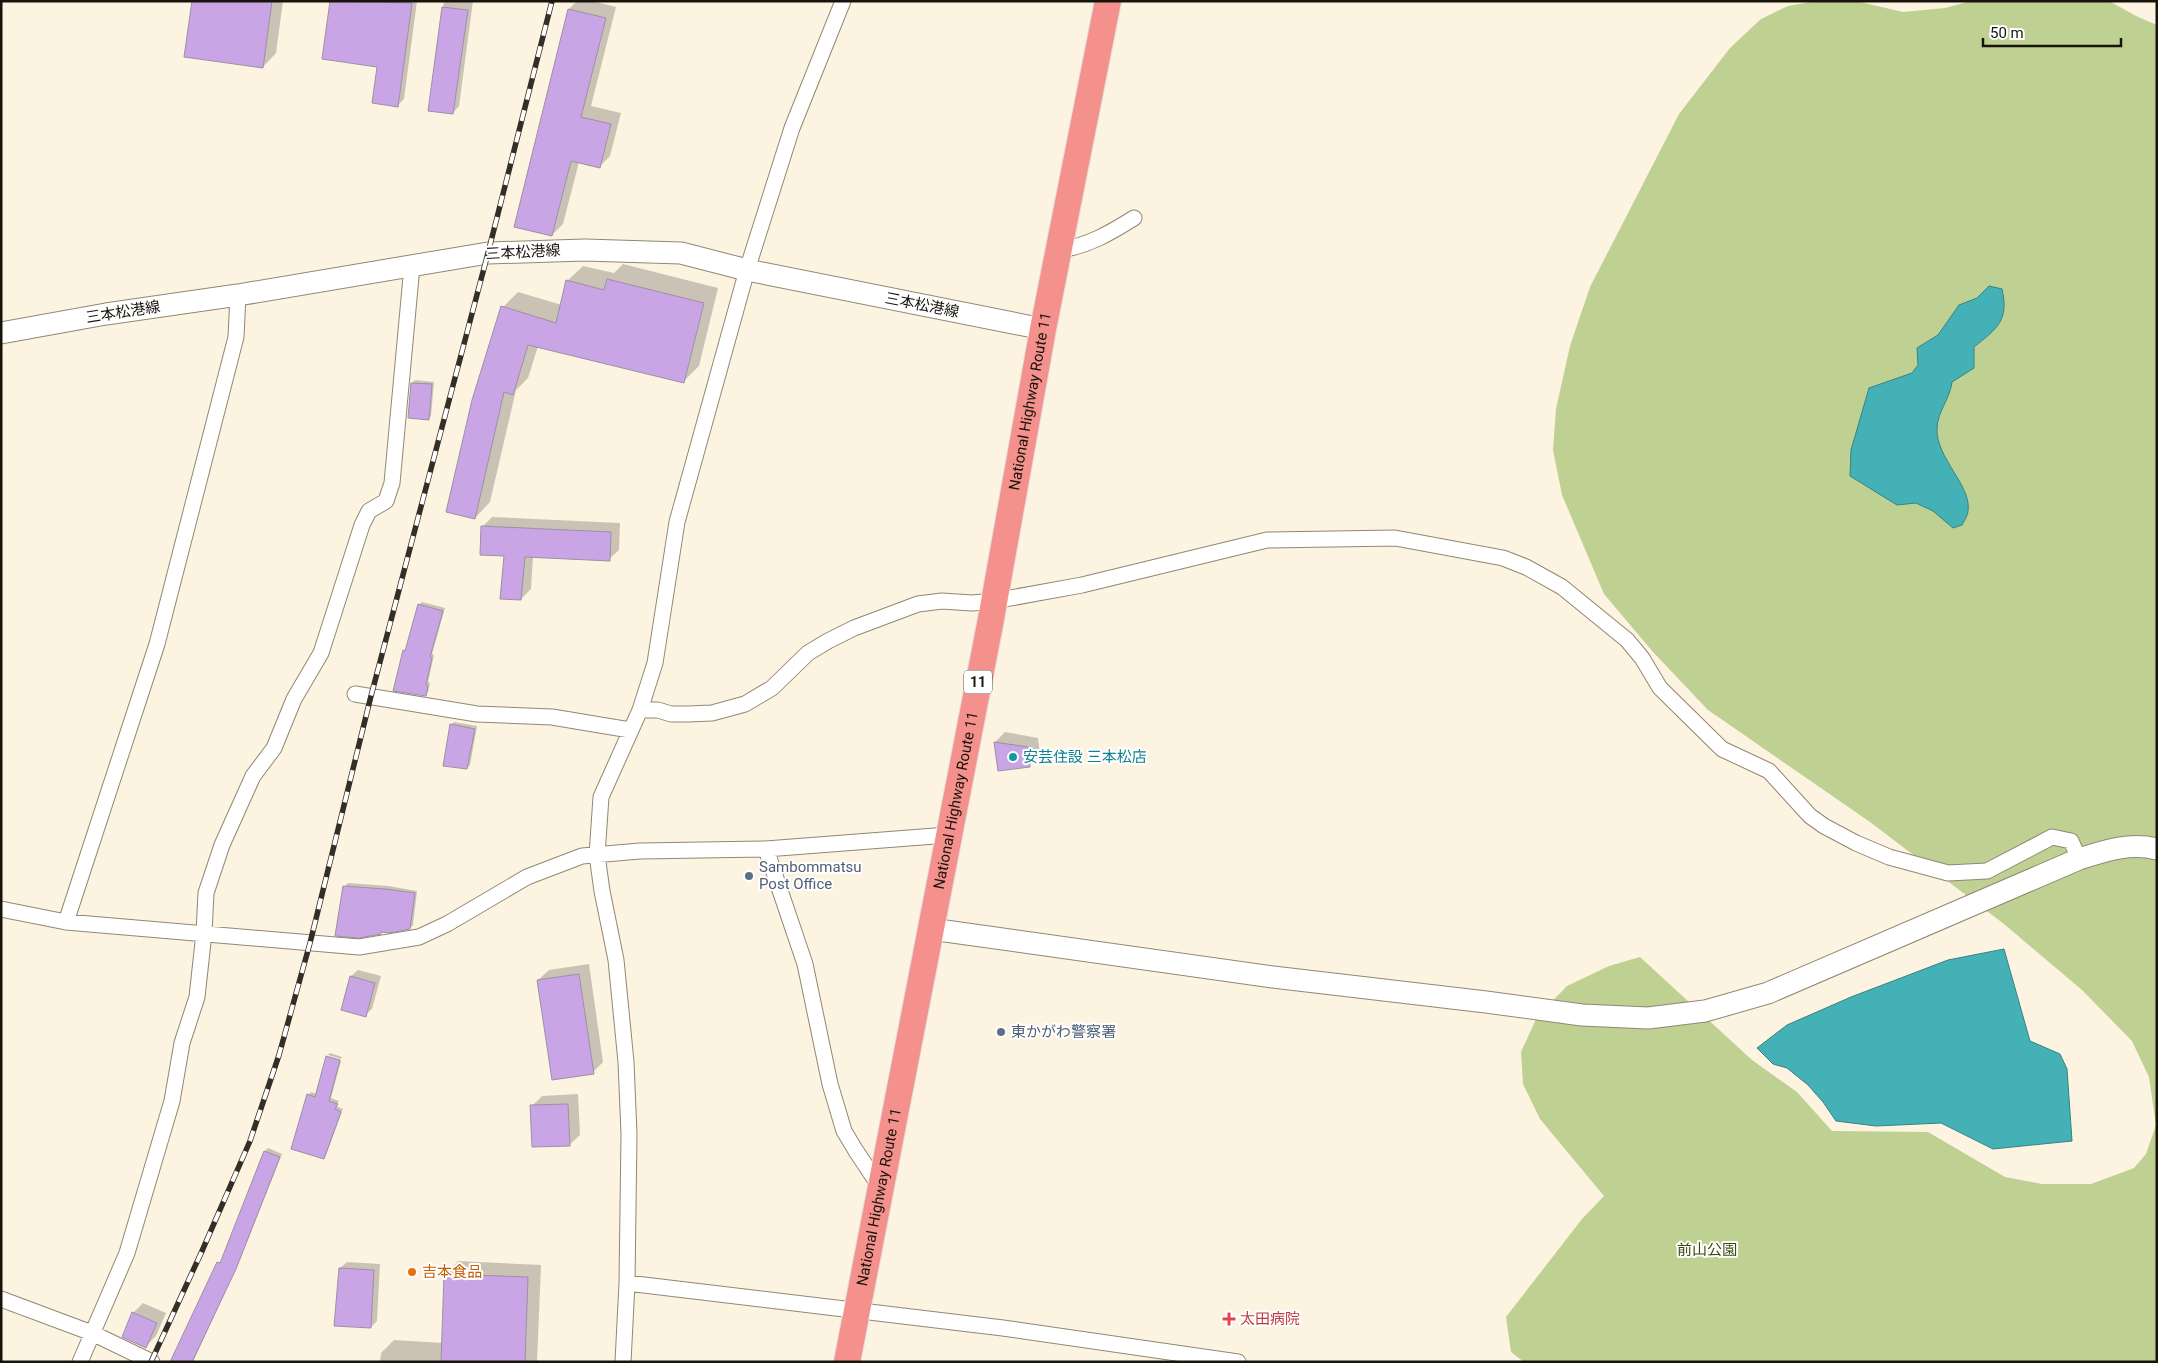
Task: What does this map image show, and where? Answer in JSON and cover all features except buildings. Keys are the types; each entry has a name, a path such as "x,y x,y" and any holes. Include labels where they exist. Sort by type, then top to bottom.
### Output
{"highway":[{"name":"National Highway Route 11","path":"847,1362 994,600 1043,329 1108,1"}],"street":[{"path":"623,1362 627,1283 630,1134 626,1062 616,960 597,855 602,797 640,710 655,663 677,522 746,270 792,128 843,1"},
{"path":"1060,250 1077,247 1102,238 1134,218"},
{"name":"三本松港線","path":"1,333 106,314 238,296 488,253 645,250 681,253 746,270 1043,329"},
{"path":"80,1362 127,1253 172,1101 182,1043 197,997 206,894 222,844 253,776 274,748 294,698 321,654 362,525 369,511 386,501 392,483 412,266"},
{"path":"66,922 156,644 236,337 238,296"},
{"path":"640,710 688,714 712,713 731,709 760,697 808,653 854,628 918,604 942,601 972,602 994,600 1082,584 1267,540 1396,538 1503,558 1526,567 1562,587 1627,640 1642,658 1660,688 1722,750 1769,771 1810,816 1848,839 1889,857 1948,873 1987,871 2052,837 2071,841 2079,859"},
{"path":"356,694 477,714 552,717 630,730"},
{"path":"1,909 66,922 359,947 419,937 447,924 527,877 582,856 640,851 766,849 948,835"},
{"path":"931,928 1273,977 1486,1002 1582,1016 1648,1018 1705,1011 1768,993 2079,859 2118,847 2149,847 2157,849"},
{"path":"766,849 805,964 830,1084 844,1131 880,1187"},
{"path":"627,1283 1003,1328 1238,1362"},
{"path":"1,1299 92,1334 152,1362"}],"green space":[{"name":"前山公園","path":"1817,1 1860,2 1903,12 1945,8 1971,1 2109,1 2157,25 2157,1362 1524,1362 1511,1352 1506,1317 1582,1219 1604,1196 1540,1119 1523,1084 1521,1052 1537,1017 1567,986 1609,966 1640,957 1752,1060 1797,1092 1832,1131 1928,1132 2005,1177 2042,1184 2091,1184 2134,1168 2146,1154 2156,1125 2149,1077 2132,1041 2082,990 2004,924 1870,822 1708,710 1653,652 1604,594 1562,495 1553,450 1556,409 1570,346 1590,287 1679,114 1730,48 1761,19 1788,6"}],"water":[{"path":"1989,286 2002,289 2004,300 2003,316 1995,328 1974,347 1974,368 1952,382 1941,411 1937,429 1942,451 1960,482 1968,501 1968,513 1962,525 1953,528 1933,511 1916,503 1897,505 1850,476 1851,450 1869,388 1912,373 1918,365 1917,348 1938,335 1959,305 1977,298"},
{"path":"2004,949 2030,1041 2060,1054 2067,1069 2072,1141 1993,1149 1941,1123 1876,1126 1836,1121 1808,1085 1787,1068 1773,1064 1757,1048 1787,1025 1851,997 1948,960"}],"railway":[{"path":"151,1362 250,1141 279,1055 310,943 371,696 488,253 552,1"}],"place":[{"name":"安芸住設 三本松店","path":"1013,757"},
{"name":"Sambommatsu Post Office","path":"749,876"},
{"name":"東かがわ警察署","path":"1001,1032"},
{"name":"吉本食品","path":"412,1272"},
{"name":"太田病院","path":"1229,1319"}]}
